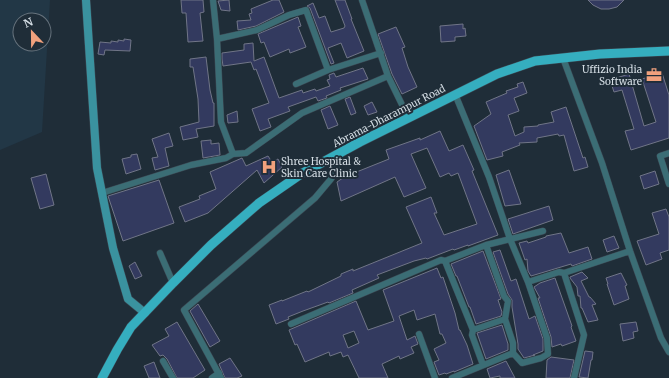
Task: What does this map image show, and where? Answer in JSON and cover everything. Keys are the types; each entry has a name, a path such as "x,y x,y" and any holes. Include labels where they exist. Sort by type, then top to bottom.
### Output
{"main road":[{"name":"Abrama-Dharampur Road","path":"145,313 211,245 260,203 301,174 455,94 497,74 535,61 600,54 669,51"},
{"path":"102,378 131,327 145,313"},
{"path":"109,378 145,313"}],"street":[{"path":"86,0 97,168 113,248 128,299 145,313"},
{"path":"214,0 221,122 233,154"},
{"path":"362,0 388,76 408,118"},
{"path":"217,39 257,30 289,15 306,10 328,70"},
{"path":"296,84 328,70 381,53"},
{"path":"563,58 602,164 630,251 661,338 669,352"},
{"path":"102,193 191,165 226,158 233,154 246,153 302,113 388,76"},
{"path":"455,94 489,177 510,239 528,282 547,338 548,354 541,358 522,364 513,353 513,343 505,320 508,301 504,296 486,245"},
{"path":"669,153 660,156 669,184"},
{"path":"212,378 220,376 184,310 315,198 331,179 337,169 334,156"},
{"path":"291,324 441,260 445,261 486,245 543,231"},
{"path":"528,282 559,272 564,273 630,251"},
{"path":"160,253 173,283"},
{"path":"445,261 473,330 472,335 483,364"},
{"path":"564,273 584,335 574,378"},
{"path":"473,330 505,320"},
{"path":"419,334 435,378"},
{"path":"452,378 513,353"},
{"path":"163,362 173,378"}],"shaded area":[{"path":"0,0 50,0 49,12 12,12 12,52 47,52 42,132 0,150"}],"building":[{"path":"181,0 203,0 204,12 200,13 203,41 188,42 186,13 182,13"},
{"path":"229,0 230,11 221,10 218,1"},
{"path":"273,0 279,0 284,12 256,26 238,30 237,21 251,20 249,14 252,13 251,9"},
{"path":"335,0 345,0 364,51 347,58 341,43 328,48 334,63 331,64 310,8 307,6 313,3 319,18 325,16 331,32 344,28 345,26"},
{"path":"588,0 624,0 617,7 601,9 593,5"},
{"path":"298,17 301,26 298,27 306,47 290,53 289,49 270,57 264,42 261,43 258,34"},
{"path":"463,24 463,29 465,28 466,36 455,37 455,41 441,42 440,26"},
{"path":"396,27 405,47 402,48 408,67 417,87 402,94 392,74 378,34"},
{"path":"124,39 131,40 130,51 105,50 104,55 98,54 100,42 111,43 111,41 124,41"},
{"path":"253,43 254,61 264,57 279,98 302,90 303,93 315,89 316,91 330,86 327,80 330,79 329,75 334,73 336,77 363,68 368,79 340,88 341,90 326,96 327,98 318,101 316,97 288,107 290,111 268,119 271,127 260,131 252,109 269,103 256,69 254,70 251,62 223,66 222,59 222,53 244,50 244,44"},
{"path":"206,57 210,90 214,103 214,126 196,129 198,137 183,140 180,127 199,122 198,99 193,67 190,67 190,59"},
{"path":"662,73 669,95 669,138 631,150 625,131 634,129 622,90 614,92 610,80 629,74 644,126 656,122 642,79"},
{"path":"523,82 527,93 514,98 519,111 508,115 515,136 524,132 524,127 538,126 554,122 551,112 566,107 583,158 585,157 588,167 574,171 564,135 559,136 558,134 537,138 537,142 519,143 520,145 502,152 503,156 487,160 474,126 491,114 486,102 507,93 506,91 518,87 517,84"},
{"path":"350,97 356,113 351,115 345,99"},
{"path":"372,102 377,112 368,115 364,106"},
{"path":"330,106 338,125 328,129 321,110"},
{"path":"237,111 238,122 228,123 227,115"},
{"path":"440,131 449,151 463,145 498,235 427,259 414,261 377,275 379,278 352,290 353,293 288,317 289,319 276,324 269,305 307,291 308,292 341,276 341,274 353,269 353,271 422,243 406,207 431,197 437,213 434,213 444,235 477,224 458,173 451,176 449,173 440,177 427,148 411,154 426,188 404,197 395,177 341,201 337,182 353,171 354,173 389,159 386,150 420,138 420,140"},
{"path":"169,133 173,146 165,148 169,166 155,170 152,158 158,157 152,139"},
{"path":"211,140 211,144 219,143 220,155 203,158 201,141"},
{"path":"137,154 141,169 126,174 122,159"},
{"path":"268,156 272,162 278,159 282,167 264,183 257,170 208,213 185,222 179,207 200,199 199,196 216,189 210,172 242,158 246,166"},
{"path":"509,170 521,204 505,206 496,175"},
{"path":"655,171 659,184 644,189 640,176"},
{"path":"46,174 54,205 40,209 31,178"},
{"path":"159,180 174,223 123,241 108,196"},
{"path":"549,206 553,220 513,234 508,219"},
{"path":"666,209 669,217 669,250 660,253 662,259 646,265 637,241 659,234 652,213"},
{"path":"561,233 569,253 588,247 592,259 572,266 571,264 531,276 528,271 527,259 525,260 519,243 527,241 528,243 546,236"},
{"path":"614,236 619,248 607,252 603,240"},
{"path":"500,250 511,281 516,279 529,319 535,316 543,339 543,351 533,355 535,355 524,358 518,349 512,300 508,294 493,252"},
{"path":"483,251 501,299 498,300 502,312 501,316 476,324 451,264"},
{"path":"135,262 142,276 135,279 129,266"},
{"path":"437,268 441,278 443,277 459,330 467,345 473,364 454,372 439,375 434,362 439,360 434,349 446,343 442,334 440,334 435,314 417,320 414,310 399,316 407,340 415,336 418,344 411,347 414,353 400,359 399,356 382,364 388,378 359,378 348,355 343,357 341,352 330,356 329,352 305,362 297,344 295,345 289,330 356,301 368,330 394,321 383,290","holes":["354,331 359,343 348,348 343,335"]},
{"path":"582,272 588,278 581,281 589,297 596,304 592,305 598,320 588,322 581,308 580,296 578,296 577,287 570,278"},
{"path":"621,273 627,285 625,286 629,299 614,305 606,278"},
{"path":"555,278 576,341 562,346 561,344 552,347 551,337 538,298 540,298 534,287 540,283"},
{"path":"198,304 220,341 210,347 190,311"},
{"path":"177,322 205,370 193,378 177,378 167,359 163,355 160,356 152,345 169,336 165,329"},
{"path":"636,322 638,331 633,332 634,338 623,341 620,324"},
{"path":"502,325 508,344 508,350 486,359 477,333"},
{"path":"585,351 593,352 588,378 579,377"},
{"path":"551,357 574,360 570,378 546,378 547,360"},
{"path":"230,358 242,376 237,378 225,378 219,364"},
{"path":"506,361 515,378 500,378 500,376 490,378 487,369"},
{"path":"154,362 160,378 149,378 144,366"}],"place":[{"name":"Uffizio India Software","path":"654,75"},
{"name":"Shree Hospital & Skin Care Clinic","path":"269,167"}]}
